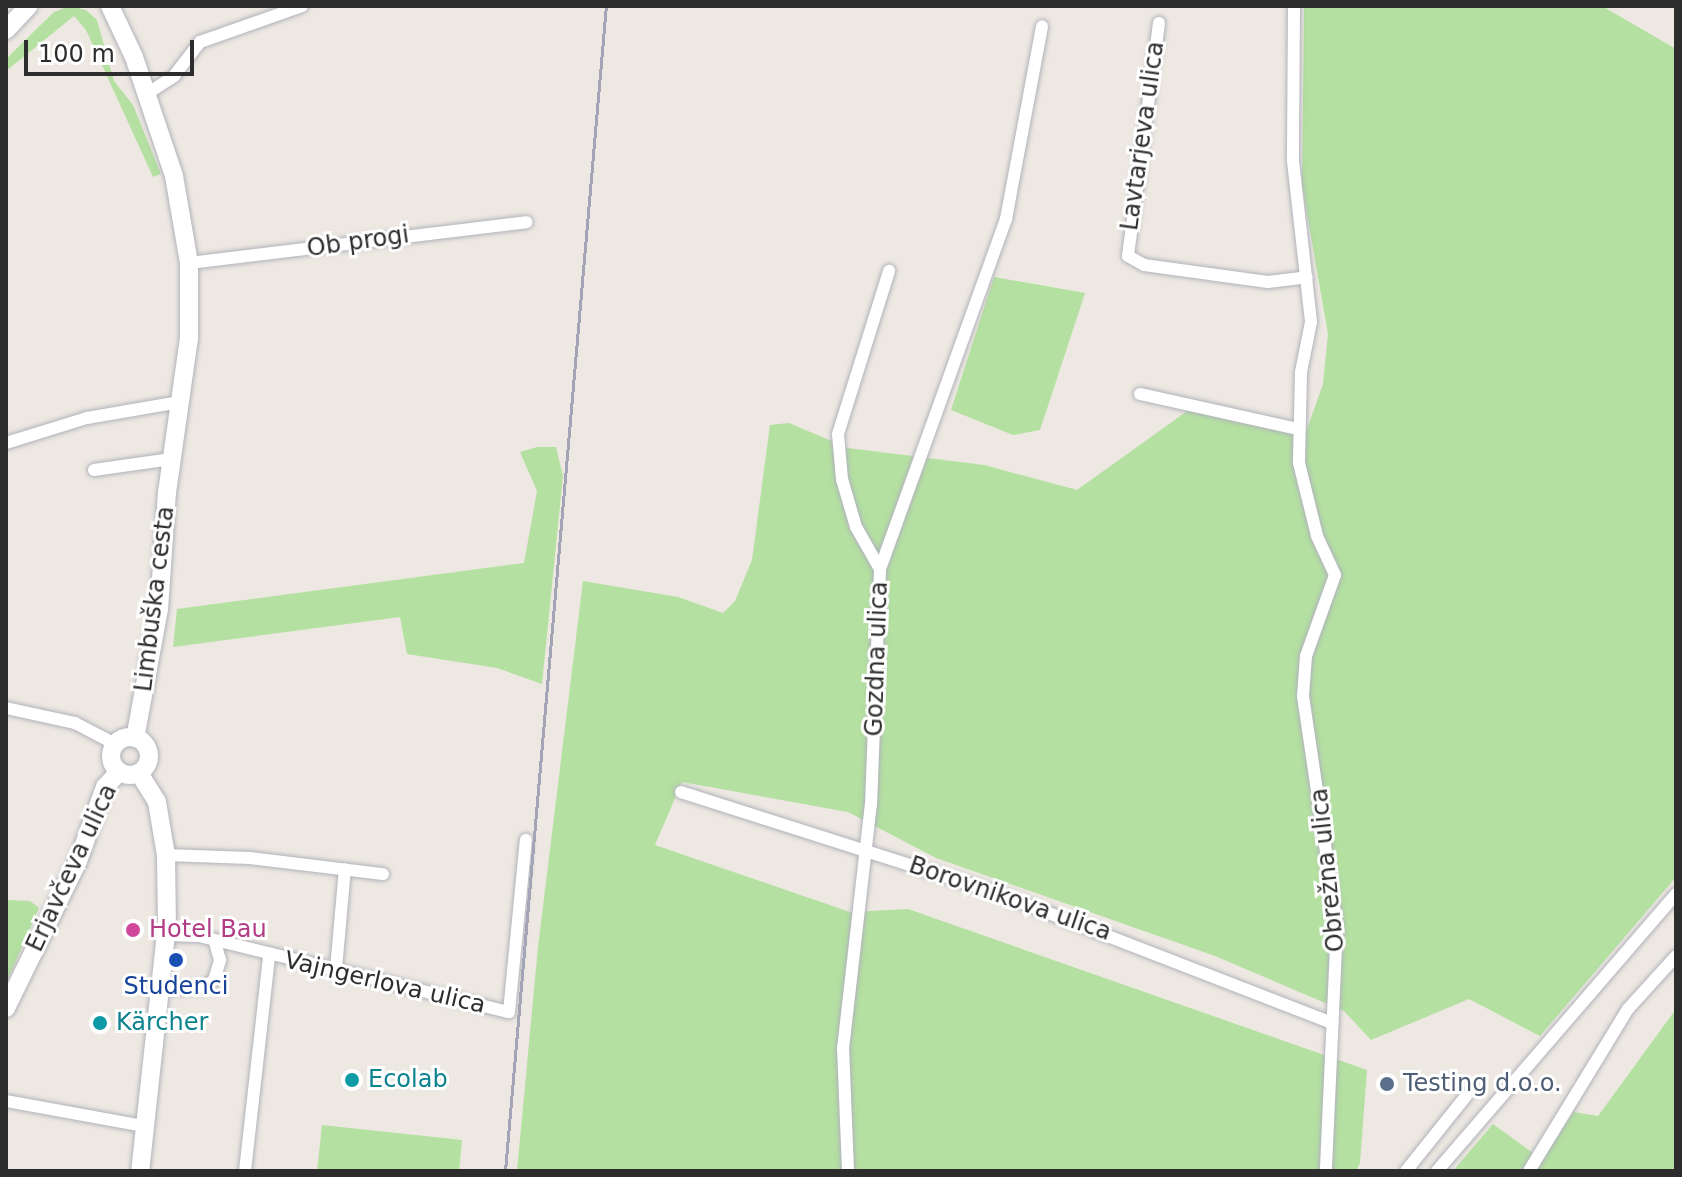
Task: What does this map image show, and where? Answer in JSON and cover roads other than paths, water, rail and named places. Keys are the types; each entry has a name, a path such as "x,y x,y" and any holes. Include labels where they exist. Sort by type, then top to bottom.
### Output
{"main road":[{"path":"6,30 28,6"},
{"name":"Limbuška cesta","path":"110,6 174,176 189,263 189,338 171,459 156,640 135,738 148,752 139,773 157,802 166,855 167,935 140,1171"},
{"path":"135,738 115,744 110,759 119,772 139,773"},
{"name":"Erjavčeva ulica","path":"6,1008 78,861 105,787 119,772"}],"street":[{"path":"145,95 174,76 200,42 302,6"},
{"path":"1140,394 1298,429 1311,322 1293,161 1294,6"},
{"name":"Lavtarjeva ulica","path":"1159,23 1128,256 1144,265 1268,282 1307,277"},
{"name":"Gozdna ulica","path":"848,1171 843,1049 866,849 880,569 1006,219 1042,26"},
{"name":"Ob progi","path":"189,263 527,222"},
{"path":"880,569 856,527 842,479 838,434 889,271"},
{"path":"6,443 87,418 180,402"},
{"name":"Obrežna ulica","path":"1298,429 1307,498 1335,575 1306,656 1303,696 1337,925 1326,1171"},
{"path":"94,470 171,459"},
{"path":"6,708 75,723 115,744"},
{"name":"Borovnikova ulica","path":"681,792 866,849 1113,935 1333,1023"},
{"name":"Vajngerlova ulica","path":"167,935 199,936 215,943 509,1012 526,840"},
{"path":"166,855 383,874"},
{"path":"336,969 345,869"},
{"path":"1437,1171 1676,894"},
{"path":"162,989 204,987 214,980 220,960 215,943"},
{"path":"245,1171 269,956"},
{"path":"1529,1171 1628,1009 1676,956"},
{"path":"1406,1171 1466,1096"},
{"path":"6,1101 144,1126"}],"railway":[{"path":"505,1171 606,6"}],"place":[{"name":"Hotel Bau","path":"133,930"},
{"name":"Studenci","path":"176,960"},
{"name":"Kärcher","path":"100,1023"},
{"name":"Ecolab","path":"352,1080"},
{"name":"Testing d.o.o.","path":"1387,1084"}]}
